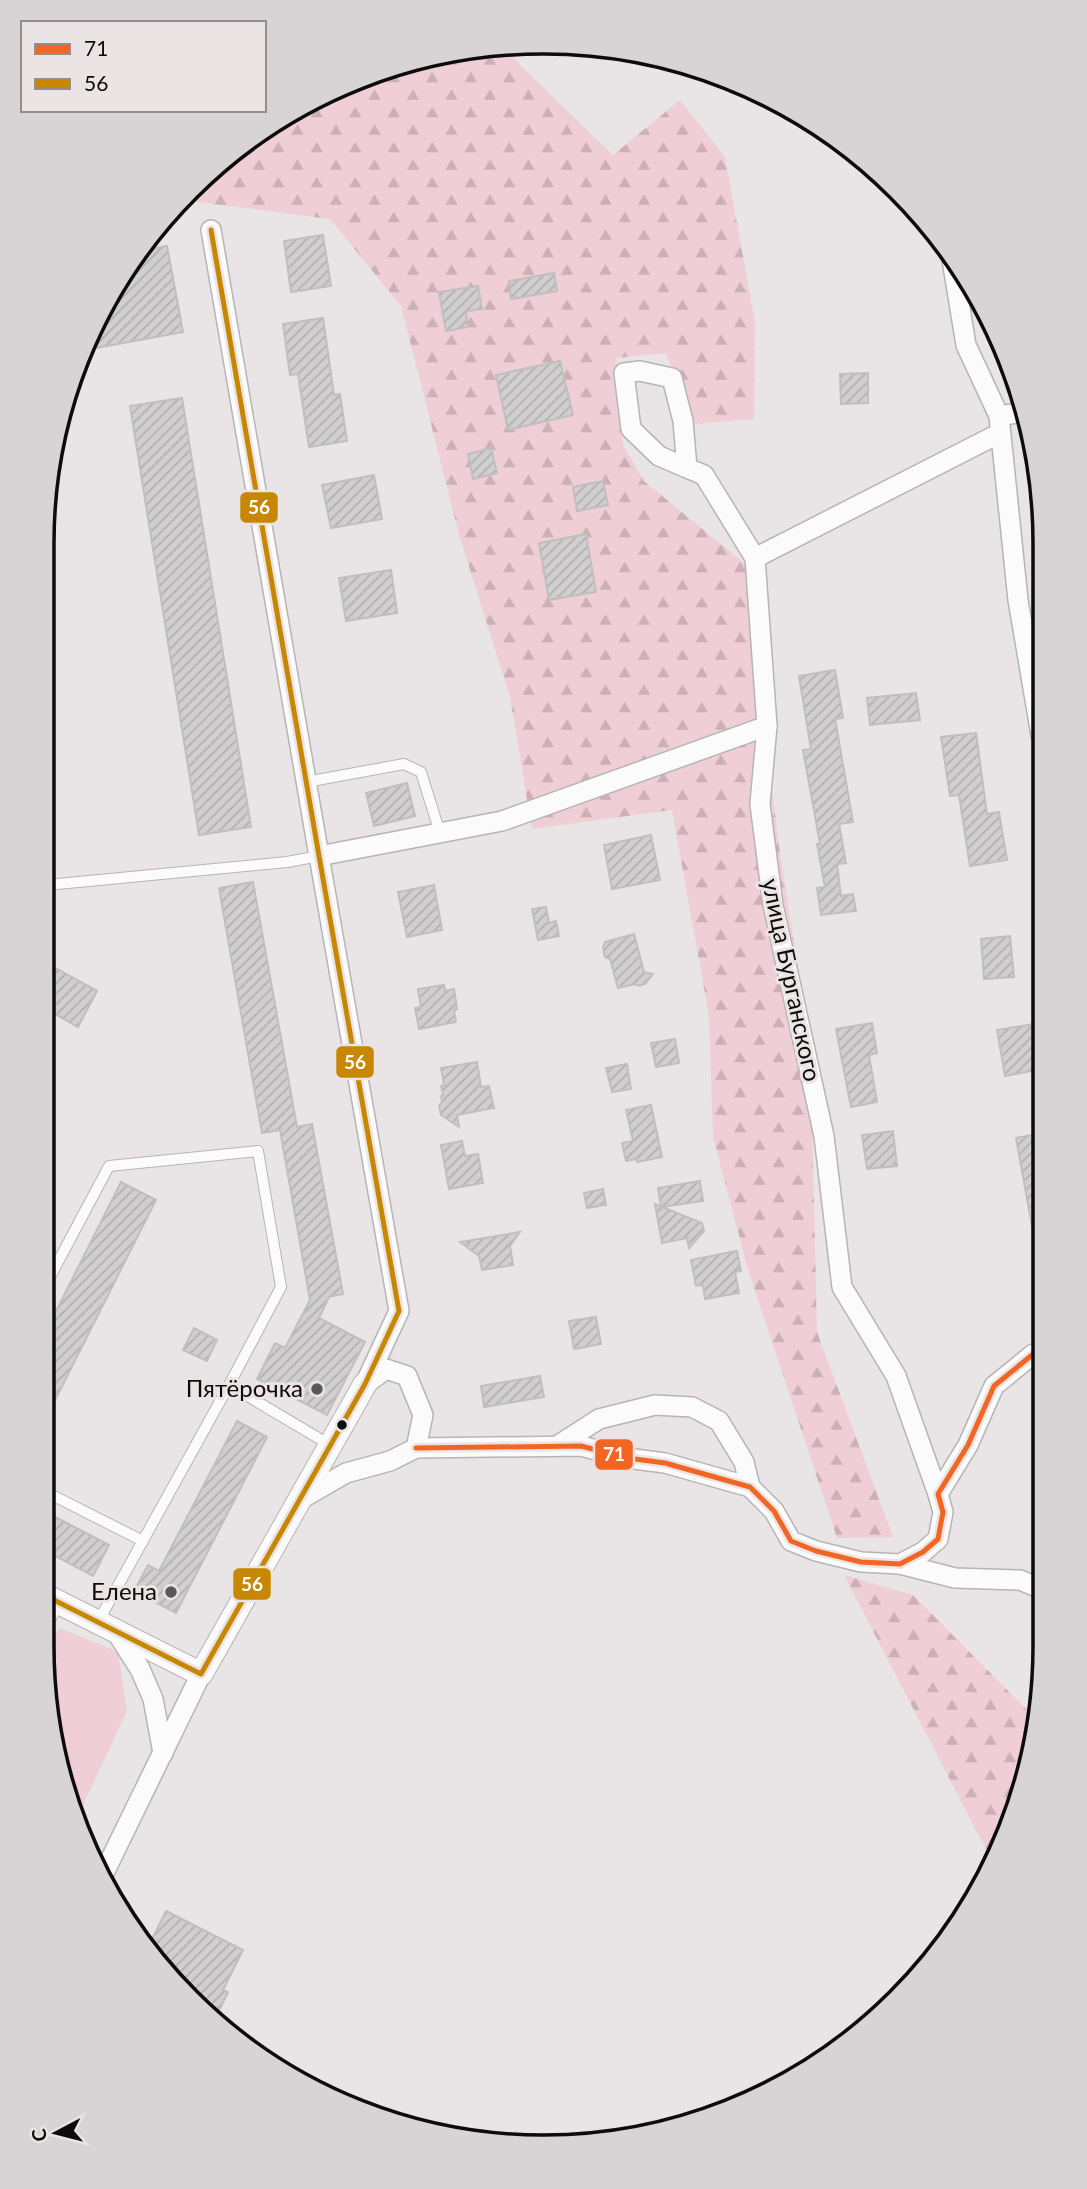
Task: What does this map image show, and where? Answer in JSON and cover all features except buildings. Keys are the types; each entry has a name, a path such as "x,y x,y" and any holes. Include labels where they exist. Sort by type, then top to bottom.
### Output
{"street":[{"path":"107,1866 201,1674 365,1384 399,1311 211,230"},
{"path":"955,281 966,345 999,424 1018,600 1033,688"},
{"name":"улица Бурганского","path":"687,468 683,421 671,378 640,371 625,373 631,429 659,456 687,468 704,475 755,558 768,726 760,804 773,905 824,1136 842,1287 896,1376 943,1512 938,1539 923,1552 900,1564"},
{"path":"755,558 1016,416"},
{"path":"319,856 502,821 768,726"},
{"path":"938,1494 968,1445 994,1386 1033,1355"},
{"path":"365,1384 386,1369 407,1376 423,1415 416,1448"},
{"path":"556,1446 598,1419 655,1405 692,1407 719,1421 744,1462 750,1487"},
{"path":"301,1499 346,1473 390,1461 416,1448 582,1446 627,1458 666,1463 750,1487 774,1511 791,1541 816,1551 861,1562 900,1564 955,1578 1020,1580 1033,1585"},
{"path":"54,1600 201,1674"},
{"path":"106,1626 140,1669 153,1699 163,1752"}],"lane":[{"path":"306,782 404,764 421,772 440,833"},
{"path":"54,883 287,862 319,856"},
{"path":"54,1269 109,1166 258,1151 281,1287 143,1541 106,1626"},
{"path":"229,1385 331,1445"},
{"path":"54,1496 143,1541"}],"green space":[{"path":"511,55 613,155 680,100 725,157 755,322 754,419 694,424 666,353 616,358 623,445 644,481 745,564 780,854 803,999 812,1116 817,1332 893,1537 837,1538 747,1266 713,1137 709,1016 672,810 532,829 510,697 460,538 401,306 330,219 194,202 246,155 272,137 356,91 417,71 480,58"},
{"path":"844,1575 913,1595 1029,1711 1007,1803 987,1852"},
{"path":"60,1628 118,1652 127,1711 82,1808 58,1709 54,1636"}],"transit line":[{"name":"56","path":"54,1600 201,1674 365,1384 399,1311 211,230"},
{"name":"71","path":"416,1448 581,1446 627,1458 665,1463 750,1487 774,1511 791,1541 816,1551 861,1562 900,1564 923,1552 938,1539 943,1512 938,1494 968,1445 994,1386 1033,1355"}],"place":[{"name":"Пятёрочка","path":"317,1389"},
{"name":"Елена","path":"171,1592"}]}
